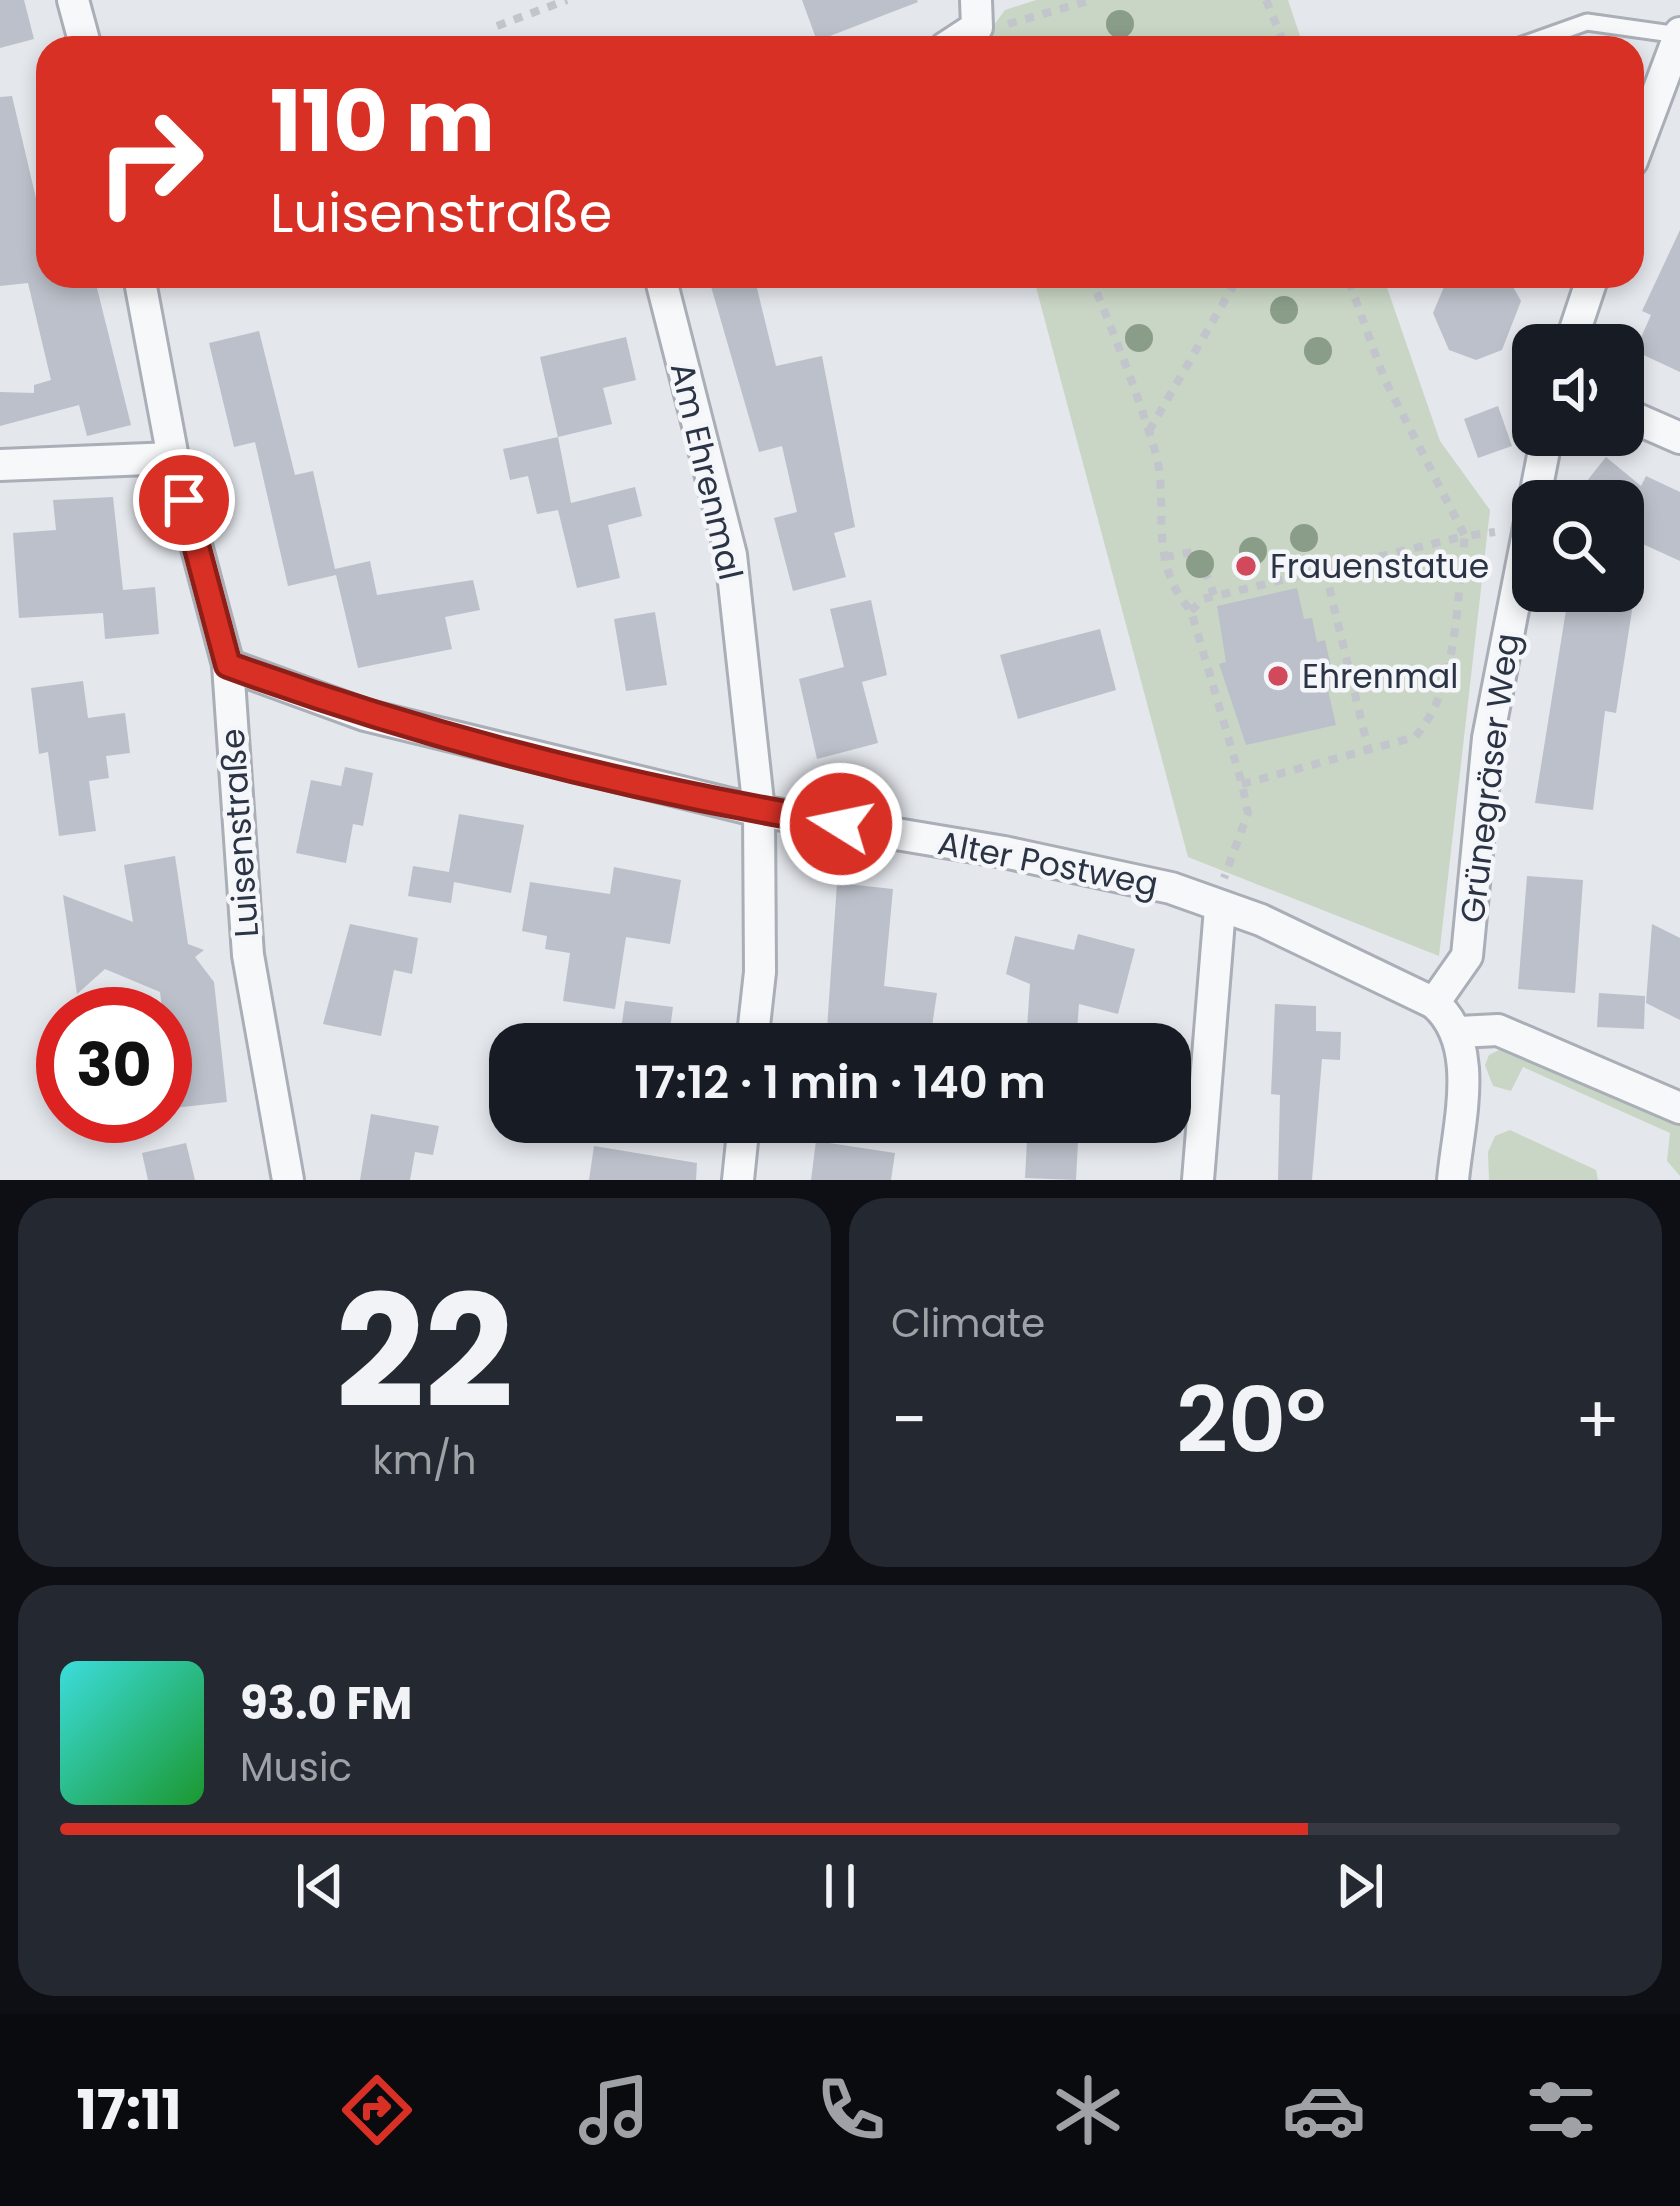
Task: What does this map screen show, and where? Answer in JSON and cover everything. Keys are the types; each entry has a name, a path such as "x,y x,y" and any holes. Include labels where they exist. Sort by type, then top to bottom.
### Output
{"street":[{"path":"74,0 83,36"},
{"path":"956,36 977,14"},
{"path":"1644,129 1679,34"},
{"name":"Luisenstraße","path":"141,288 172,458 228,665 248,955 288,1180"},
{"name":"Am Ehrenmal","path":"664,288 731,555 759,811 760,971 754,1023"},
{"path":"1577,324 1589,288"},
{"path":"1644,422 1680,438"},
{"name":"Grünegräser Weg","path":"1434,1003 1467,956 1488,738 1543,456"},
{"path":"0,465 172,458"},
{"name":"Alter Postweg","path":"228,665 365,715 759,811 1004,852 1172,888 1261,920 1434,1003"},
{"path":"1198,1180 1220,908"},
{"path":"1434,1003 1459,1032 1462,1080 1454,1180"},
{"path":"1459,1032 1498,1030 1680,1108"},
{"path":"738,1180 742,1143"}],"lane":[{"path":"1548,36 1587,22 1679,34"}],"path":[{"path":"497,26 567,0"},
{"path":"977,14 1092,0"},
{"path":"1266,0 1281,36"},
{"path":"1094,288 1156,457 1157,530 1180,599 1191,611 1248,813 1226,862 1220,908"},
{"path":"1148,433 1232,288"},
{"path":"1241,784 1415,737 1431,719 1443,689 1465,536 1384,378 1351,288"},
{"path":"1191,611 1214,596 1465,536"},
{"path":"1165,557 1198,551 1204,555 1214,596"},
{"path":"1325,570 1369,752"}],"green space":[{"path":"1036,0 1288,0 1300,36 986,36 1005,10"},
{"path":"1036,288 1387,288 1440,441 1490,510 1439,956 1188,857"},
{"path":"1507,1046 1680,1124 1680,1176 1667,1161 1670,1133 1523,1067 1511,1091 1493,1086 1485,1065 1489,1055"},
{"path":"1510,1130 1596,1170 1598,1180 1489,1180 1488,1152 1495,1136"}],"building":[{"path":"0,0 24,0 34,39 0,48"},
{"path":"802,0 918,2 830,36 815,36"},
{"path":"12,96 36,198 36,288 97,288 131,425 87,436 79,405 0,426 0,392 34,393 34,385 51,380 28,283 0,286 0,97"},
{"path":"1680,230 1680,372 1644,355 1644,331 1651,315 1642,311"},
{"path":"711,288 757,288 776,366 822,356 855,527 834,533 846,577 793,591 774,518 797,512 782,446 759,452"},
{"path":"1443,288 1514,288 1521,301 1502,350 1476,360 1449,350 1433,313"},
{"path":"259,331 295,475 313,471 335,569 370,561 377,595 473,580 480,610 445,617 452,649 358,668 336,575 288,586 255,442 234,447 209,343"},
{"path":"626,337 636,380 603,388 612,424 558,437 540,357"},
{"path":"1498,406 1512,446 1478,458 1464,419"},
{"path":"558,437 571,503 635,487 642,516 608,525 620,578 577,588 558,510 537,514 528,476 510,480 503,449"},
{"path":"1606,457 1634,480 1588,480"},
{"path":"1646,476 1680,492 1680,561 1644,545"},
{"path":"113,497 123,590 155,587 159,634 105,639 103,613 19,618 13,533 56,530 53,500"},
{"name":"Ehrenmal","path":"1297,588 1304,619 1312,618 1317,642 1325,640 1336,689 1328,690 1336,725 1246,745 1219,664 1226,662 1217,606"},
{"path":"871,600 887,675 862,682 878,743 817,759 799,679 844,667 830,609"},
{"path":"655,612 667,685 626,691 614,619"},
{"path":"1566,612 1632,612 1616,713 1605,711 1593,810 1535,803"},
{"path":"1100,629 1116,690 1018,719 1000,655"},
{"path":"83,681 88,718 125,713 130,753 106,756 109,778 89,781 96,831 59,836 48,752 39,754 31,688"},
{"path":"345,767 373,773 363,826 353,824 346,863 296,853 311,780 341,786"},
{"path":"459,814 524,825 511,893 454,882 451,903 408,896 413,866 449,872"},
{"path":"175,856 188,944 204,950 195,957 214,982 227,1102 192,1106 192,987 148,987 105,969 85,987 76,987 63,895 133,922 124,865"},
{"path":"614,867 681,880 670,944 626,937 615,1009 563,1001 570,953 545,949 547,936 522,931 530,882 610,894"},
{"path":"1527,876 1583,880 1575,993 1518,989"},
{"path":"837,883 893,889 884,986 937,993 932,1023 827,1023"},
{"path":"350,924 418,938 412,974 394,970 381,1036 323,1024"},
{"path":"1652,924 1680,938 1680,1020 1646,1003"},
{"path":"1078,934 1135,949 1118,1014 1079,1004 1078,1023 1027,1023 1030,984 1006,974 1015,936 1074,950"},
{"path":"1599,993 1645,996 1644,1029 1597,1027"},
{"path":"625,1001 673,1007 671,1023 622,1023"},
{"path":"1275,1004 1316,1006 1316,1031 1341,1032 1340,1060 1322,1059 1312,1180 1278,1180 1280,1095 1271,1094"},
{"path":"371,1114 439,1126 433,1155 415,1152 410,1180 360,1180"},
{"path":"186,1143 195,1180 148,1180 142,1153"},
{"path":"816,1143 895,1153 891,1180 811,1180"},
{"path":"1027,1143 1078,1143 1076,1180 1025,1178"},
{"path":"594,1146 697,1163 696,1180 589,1180"}],"place":[{"name":"Frauenstatue","path":"1246,566"},
{"name":"Ehrenmal","path":"1278,676"}],"route":[{"path":"184,500 228,665 365,715 759,811 841,824"}]}
